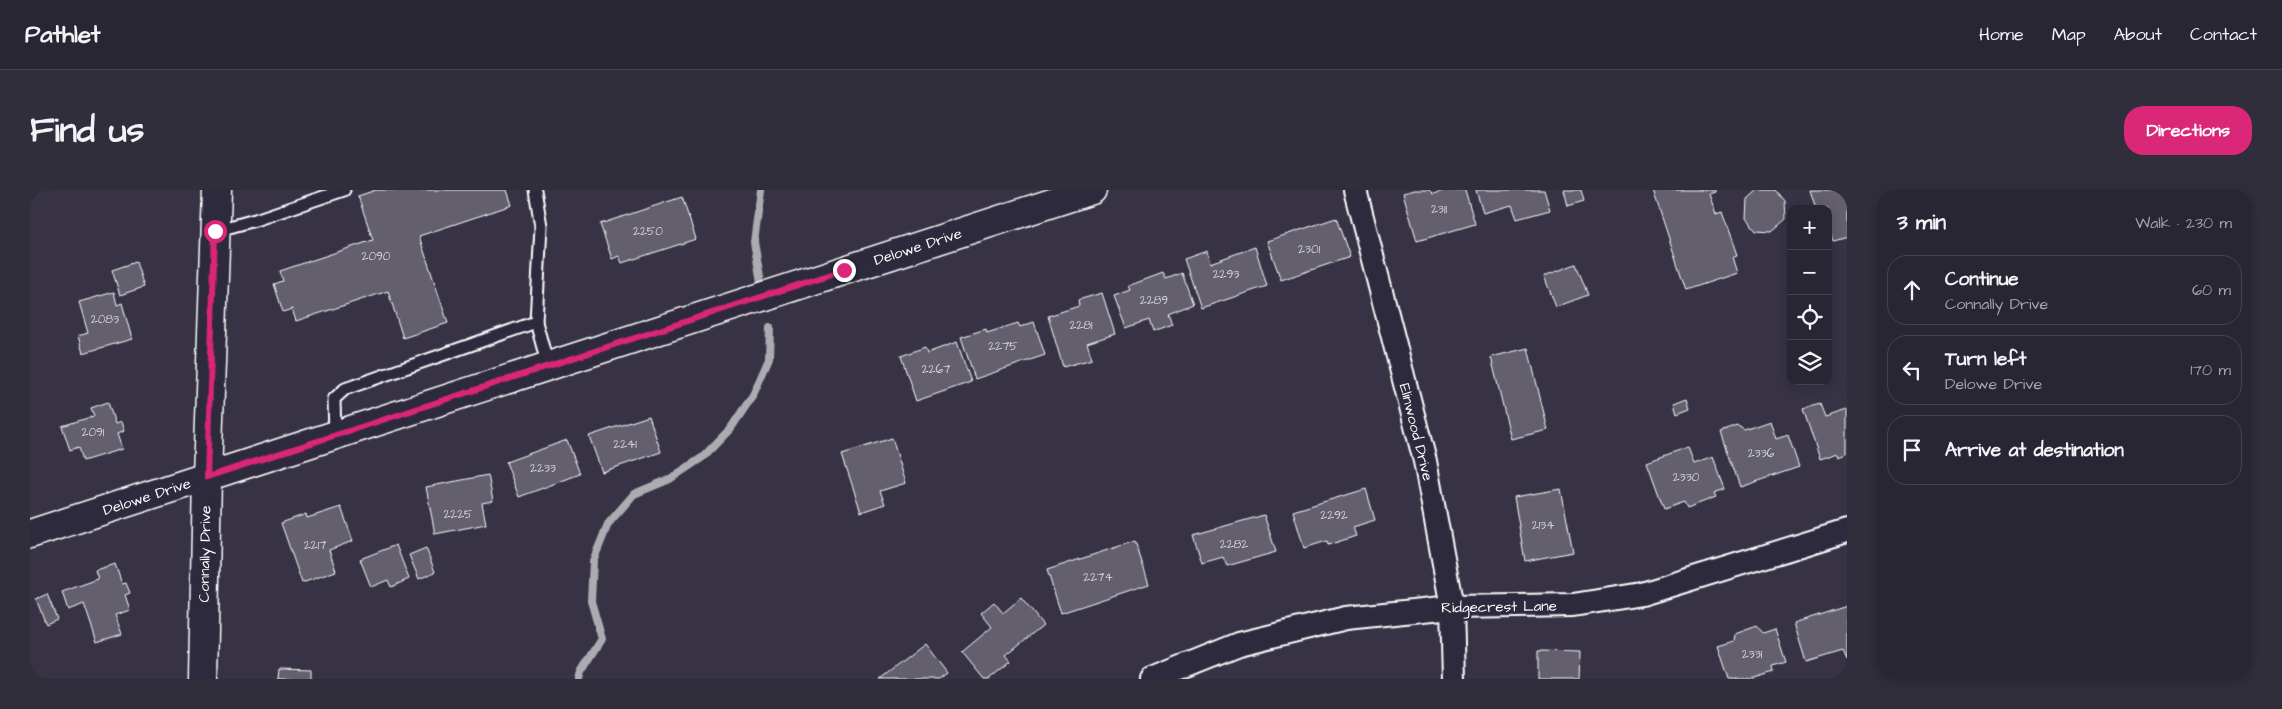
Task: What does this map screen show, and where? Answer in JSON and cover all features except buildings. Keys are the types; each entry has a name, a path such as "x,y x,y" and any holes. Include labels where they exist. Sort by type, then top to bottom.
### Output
{"street":[{"name":"Connally Drive","path":"203,679 207,477 217,190"},
{"name":"Delowe Drive","path":"30,534 1092,190"},
{"name":"Elinwood Drive","path":"1355,190 1425,461 1452,607 1454,679"},
{"name":"Ridgecrest Lane","path":"1152,679 1239,644 1346,618 1452,607 1573,605 1642,594 1847,531"}],"lane":[{"path":"215,231 256,220 344,190"},
{"path":"535,190 541,226 536,322 548,366"},
{"path":"335,436 334,399 345,389 536,322"}],"waterway":[{"path":"761,190 754,242 761,282"},
{"path":"579,679 581,672 602,639 591,601 593,561 608,524 634,494 670,479 703,457 731,428 753,395 769,359 770,328"}],"route":[{"path":"215,231 207,477 844,270"}]}
